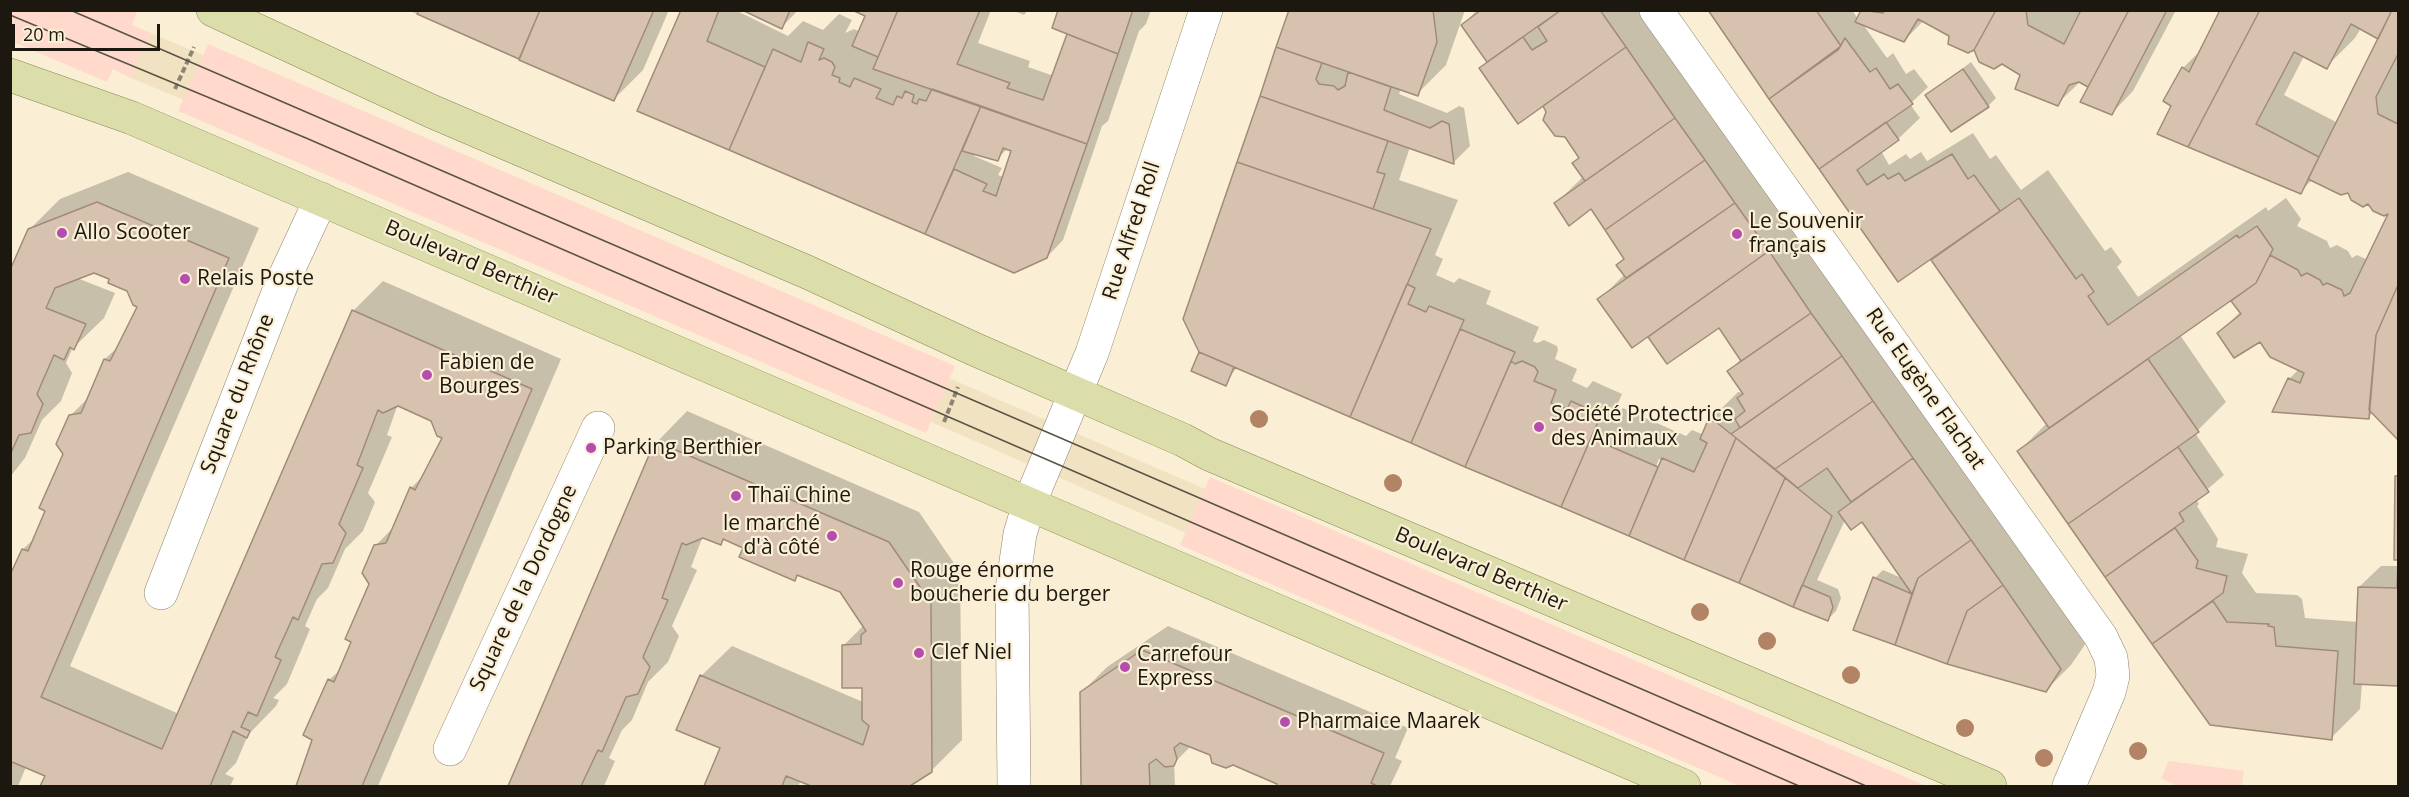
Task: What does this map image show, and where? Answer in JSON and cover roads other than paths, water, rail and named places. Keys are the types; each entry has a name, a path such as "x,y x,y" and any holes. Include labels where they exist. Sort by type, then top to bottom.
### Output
{"main road":[{"name":"Boulevard Berthier","path":"213,10 431,111 767,254 1220,459 1990,786"},
{"name":"Boulevard Berthier","path":"12,80 158,129 1684,786"}],"street":[{"name":"Rue Alfred Roll","path":"1014,786 1012,576 1020,534 1029,504 1103,323 1126,245 1206,10"},
{"name":"Rue Eugène Flachat","path":"1656,10 2102,637 2111,658 2113,676 2109,692 2069,786"},
{"name":"Square du Rhône","path":"161,593 282,283 321,199"},
{"name":"Square de la Dordogne","path":"450,749 598,428"}],"tram line":[{"path":"70,10 1866,786"},
{"path":"10,15 306,138 1799,786"}],"place":[{"name":"Allo Scooter","path":"62,233"},
{"name":"Le Souvenir français","path":"1737,234"},
{"name":"Relais Poste","path":"185,279"},
{"name":"Fabien de Bourges","path":"427,375"},
{"name":"Société Protectrice des Animaux","path":"1539,427"},
{"name":"Parking Berthier","path":"591,448"},
{"name":"Thaï Chine","path":"736,496"},
{"name":"le marché d'à côté","path":"832,536"},
{"name":"Rouge énorme boucherie du berger","path":"898,583"},
{"name":"Clef Niel","path":"919,653"},
{"name":"Carrefour Express","path":"1125,667"},
{"name":"Pharmaice Maarek","path":"1285,722"}]}
